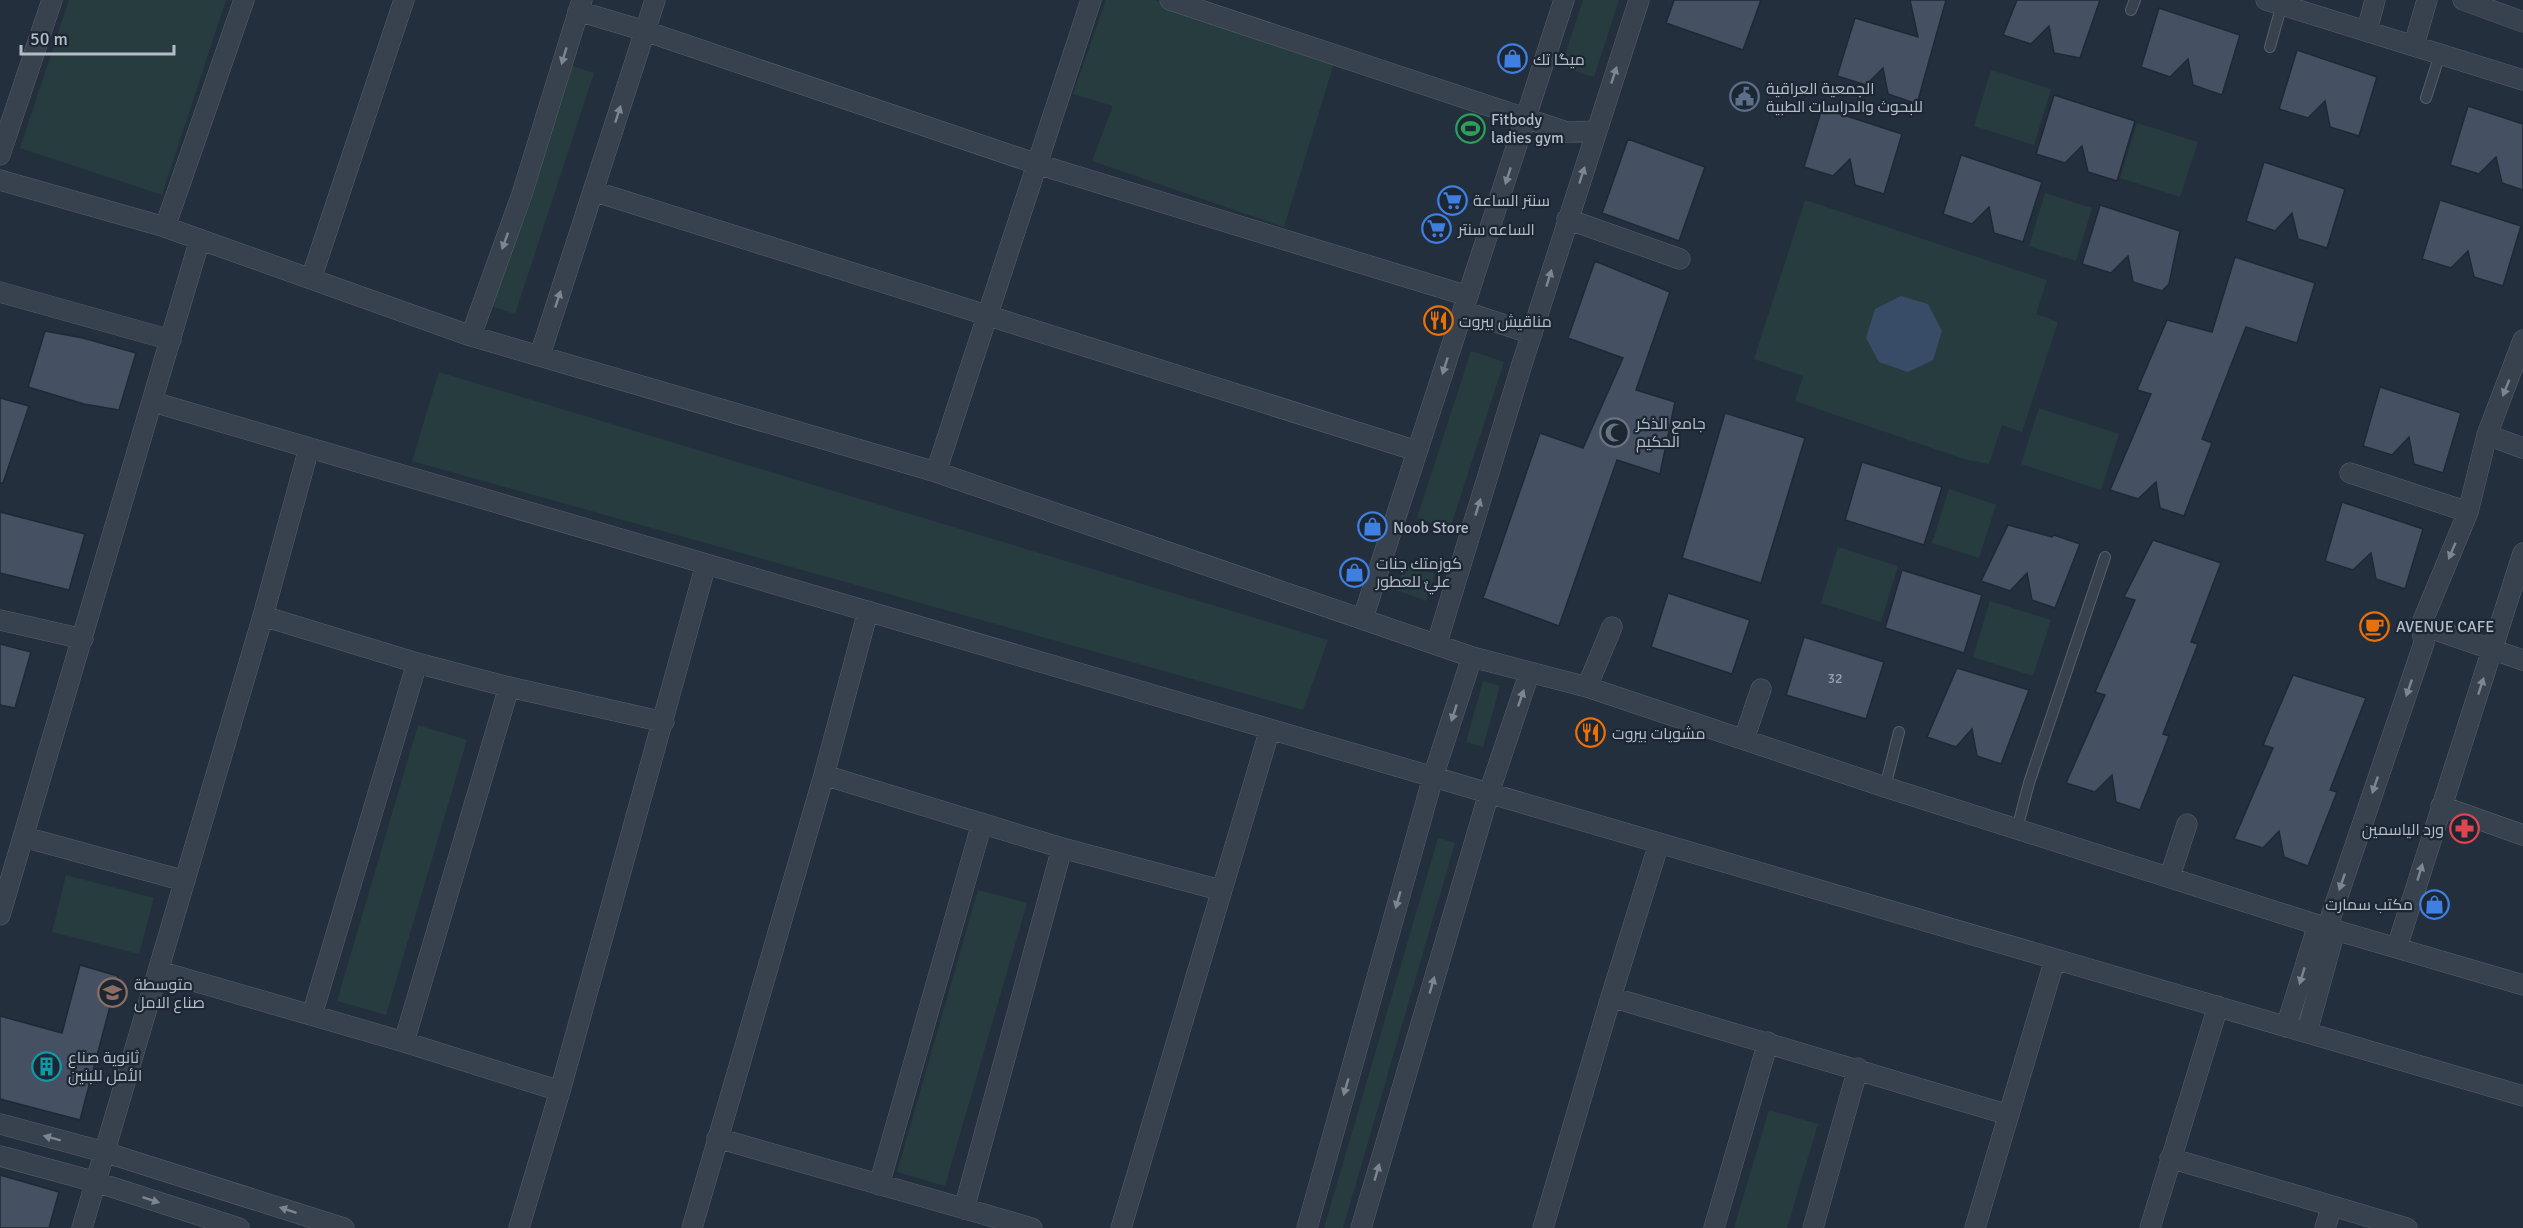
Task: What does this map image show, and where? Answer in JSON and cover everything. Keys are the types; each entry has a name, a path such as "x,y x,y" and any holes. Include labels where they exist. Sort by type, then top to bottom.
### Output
{"street":[{"path":"0,155 52,0"},
{"path":"165,226 244,0"},
{"path":"311,279 404,0"},
{"path":"540,355 655,0"},
{"path":"936,472 1091,0"},
{"path":"1170,0 1567,132 1597,130"},
{"path":"1363,618 1564,0"},
{"path":"1437,643 1567,219 1638,0"},
{"path":"2367,30 2375,0"},
{"path":"2414,45 2427,0"},
{"path":"2464,0 2523,22"},
{"path":"2274,2 2523,80"},
{"path":"471,336 522,194 580,5 645,30 1036,164 1466,303 1532,334"},
{"path":"0,180 165,226 471,336 936,472 1437,643 1472,657 1529,674 1587,687 1884,787 2170,876 2327,928 2523,985"},
{"path":"593,191 1417,451"},
{"path":"1567,219 1680,259"},
{"path":"0,915 200,239"},
{"path":"0,292 171,340"},
{"path":"2286,1027 2327,928 2424,642 2421,625 2468,512 2487,435 2523,340"},
{"path":"153,402 2523,1096"},
{"path":"2487,435 2523,447"},
{"path":"82,1228 159,971 309,448"},
{"path":"2350,472 2468,512"},
{"path":"2397,948 2523,553"},
{"path":"519,1228 664,722 706,564"},
{"path":"692,1228 824,775 868,611"},
{"path":"262,616 417,663 509,687 664,722"},
{"path":"0,620 83,639"},
{"path":"2421,625 2523,660"},
{"path":"1587,687 1611,627"},
{"path":"1307,1228 1433,777 1472,657"},
{"path":"312,1015 417,663"},
{"path":"1361,1228 1489,793 1529,674"},
{"path":"404,1042 509,687"},
{"path":"1744,739 1761,689"},
{"path":"1121,1228 1220,890 1270,729"},
{"path":"824,775 1062,848 1220,890"},
{"path":"2441,806 2523,835"},
{"path":"879,1185 982,823"},
{"path":"2170,876 2187,824"},
{"path":"24,837 185,881"},
{"path":"1543,1228 1611,996 1659,843"},
{"path":"964,1209 1062,848"},
{"path":"2307,1032 2327,928"},
{"path":"1975,1228 2055,959"},
{"path":"159,971 404,1042 560,1091"},
{"path":"1611,996 2009,1115"},
{"path":"2150,1228 2218,1006"},
{"path":"1714,1228 1768,1042"},
{"path":"1813,1228 1858,1068"},
{"path":"0,1124 104,1152 344,1228"},
{"path":"717,1138 1032,1228"},
{"path":"0,1156 96,1182 239,1228"},
{"path":"2170,1158 2407,1228"},
{"path":"2325,1228 2332,1206"}],"lane":[{"path":"2270,47 2274,2"},
{"path":"2426,98 2440,54"},
{"path":"2017,829 2029,783 2105,557"},
{"path":"1884,787 1899,732"}],"green space":[{"path":"69,0 226,0 162,195 20,148"},
{"path":"1106,0 1155,0 1334,63 1284,227 1092,161 1113,106 1073,94"},
{"path":"1583,0 1619,0 1594,77 1561,67"},
{"path":"565,63 594,73 515,314 485,304"},
{"path":"1991,70 2051,89 2034,145 1974,126"},
{"path":"2137,123 2198,142 2180,197 2120,178"},
{"path":"2045,193 2092,208 2076,261 2029,246"},
{"path":"1805,200 2047,280 2036,314 2058,322 2022,432 2002,425 1989,464 1964,459 1795,401 1803,376 1754,359"},
{"path":"1471,351 1504,362 1450,529 1417,518"},
{"path":"439,372 1328,640 1303,710 412,461"},
{"path":"2039,408 2119,434 2101,490 2021,464"},
{"path":"1949,489 1996,505 1979,558 1932,543"},
{"path":"1838,547 1898,566 1881,622 1821,603"},
{"path":"1405,564 1435,574 1426,601 1396,590"},
{"path":"1990,601 2051,620 2033,676 1973,657"},
{"path":"1483,681 1500,686 1483,747 1466,742"},
{"path":"418,725 467,740 386,1015 337,1001"},
{"path":"1438,838 1455,843 1343,1228 1324,1228"},
{"path":"66,875 154,898 139,954 52,932"},
{"path":"978,890 1027,903 945,1186 897,1172"},
{"path":"1769,1110 1818,1124 1787,1228 1734,1228"}],"water":[{"path":"1901,296 1928,304 1942,331 1933,360 1908,372 1879,362 1866,338 1875,309"}],"building":[{"path":"1674,0 1761,0 1743,50 1666,23"},
{"path":"1910,0 1946,0 1917,104 1888,94 1883,68 1866,85 1837,76 1855,18 1918,37"},
{"path":"2017,0 2100,0 2080,58 2054,53 2049,26 2031,44 2003,35"},
{"path":"2159,8 2240,35 2222,95 2193,85 2188,59 2170,77 2141,67"},
{"path":"2297,50 2377,77 2359,136 2330,127 2325,101 2308,118 2279,109"},
{"path":"2054,95 2135,121 2117,181 2088,172 2082,146 2065,163 2036,154"},
{"path":"2468,106 2523,124 2523,190 2502,183 2496,157 2479,174 2450,165"},
{"path":"1822,108 1902,134 1884,194 1855,185 1850,159 1833,176 1804,167"},
{"path":"1628,139 1705,167 1679,241 1602,213"},
{"path":"1961,155 2042,182 2023,242 1994,233 1989,207 1972,224 1943,214"},
{"path":"2264,162 2345,189 2327,248 2298,239 2292,213 2275,231 2246,221"},
{"path":"2440,200 2521,226 2503,286 2474,277 2468,251 2451,268 2422,259"},
{"path":"2100,205 2180,231 2169,284 2162,291 2133,282 2128,256 2111,273 2082,264"},
{"path":"2235,257 2315,283 2297,343 2246,327 2202,439 2212,443 2184,516 2160,508 2156,482 2138,499 2110,490 2151,394 2137,390 2167,320 2212,332"},
{"path":"1595,261 1670,292 1636,390 1675,402 1660,474 1617,460 1559,626 1483,598 1540,433 1583,448 1623,358 1568,338"},
{"path":"45,331 83,338 136,353 119,410 84,404 28,387"},
{"path":"2380,387 2461,413 2443,473 2414,464 2409,437 2392,455 2363,446"},
{"path":"0,398 29,406 3,483 0,483"},
{"path":"1725,413 1805,438 1761,583 1682,558"},
{"path":"1862,462 1942,487 1924,545 1845,520"},
{"path":"2342,502 2423,529 2405,589 2376,579 2371,553 2353,570 2325,561"},
{"path":"0,512 85,534 69,590 0,573"},
{"path":"2008,525 2052,537 2054,535 2080,544 2055,608 2032,600 2027,573 2010,591 1981,581"},
{"path":"2153,540 2221,563 2191,642 2198,644 2163,734 2169,736 2140,810 2116,802 2112,775 2095,792 2066,783 2105,695 2095,692 2135,600 2124,597"},
{"path":"1902,570 1982,595 1964,653 1885,628"},
{"path":"1668,593 1750,620 1732,674 1651,647"},
{"path":"1804,637 1884,662 1866,719 1786,695"},
{"path":"0,644 31,652 15,708 0,705"},
{"path":"1957,668 2029,690 2001,764 1977,756 1972,729 1956,747 1927,737"},
{"path":"2293,675 2366,698 2330,790 2337,792 2308,866 2284,857 2279,831 2263,848 2234,839 2273,748 2263,745"},
{"name":"ثانوية صناع الأمل للبنين","path":"80,965 118,976 80,1120 0,1099 0,1016 62,1033"},
{"path":"0,1175 59,1192 49,1228 0,1228"}],"place":[{"name":"ميگا تك","path":"1512,59"},
{"name":"الجمعية العراقية للبحوث والدراسات الطبية","path":"1745,97"},
{"name":"Fitbody ladies gym","path":"1470,128"},
{"name":"سنتر الساعة","path":"1452,200"},
{"name":"الساعه سنتر","path":"1437,229"},
{"name":"مناقيش بيروت","path":"1438,321"},
{"name":"جامع الذكر الحكيم","path":"1615,432"},
{"name":"Noob Store","path":"1372,527"},
{"name":"كوزمتك جنات عليٌ للعطور","path":"1355,572"},
{"name":"AVENUE CAFE","path":"2375,626"},
{"name":"مشويات بيروت","path":"1591,733"},
{"name":"ورد الياسمين","path":"2465,829"},
{"name":"مكتب سمارت","path":"2434,904"},
{"name":"متوسطة صناع الامل","path":"113,993"},
{"name":"ثانوية صناع الأمل للبنين","path":"47,1066"}]}
